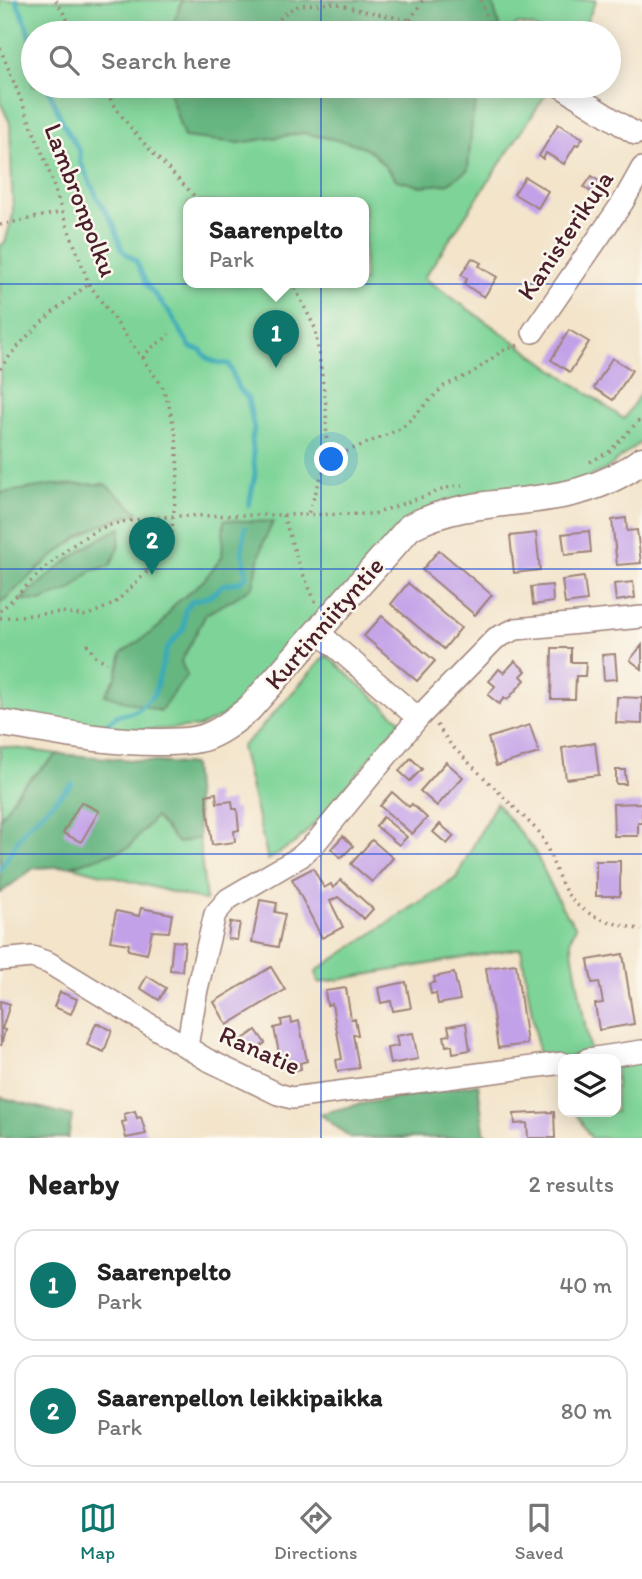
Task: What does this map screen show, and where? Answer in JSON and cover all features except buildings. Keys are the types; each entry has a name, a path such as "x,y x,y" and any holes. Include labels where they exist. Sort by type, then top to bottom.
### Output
{"street":[{"path":"582,98 639,130 634,146 642,160"},
{"name":"Kanisterikuja","path":"526,339 623,202 642,168"},
{"name":"Kurtinniityntie","path":"0,723 126,742 180,742 204,737 228,725 249,709 318,621 410,527 450,510 563,496 583,491 613,479 642,460"},
{"path":"187,1047 197,989 215,914 228,899 300,857 317,841 422,714 496,638 516,629 642,617"},
{"path":"318,621 422,714"},
{"name":"Ranatie","path":"0,960 32,957 49,963 206,1059 278,1094 292,1098 558,1064"},
{"path":"621,1054 642,1051"}],"path":[{"path":"56,0 68,21"},
{"path":"277,21 289,10 300,5 334,3 410,20 423,0"},
{"path":"481,0 488,21"},
{"name":"Lambronpolku","path":"0,48 46,162 89,284 162,386 176,436 178,473 171,538 155,564 114,604 86,616 62,612 0,618"},
{"path":"110,98 126,121 195,197"},
{"path":"0,225 62,212"},
{"path":"0,369 17,346 51,312 89,284"},
{"path":"295,288 315,328 326,405 327,460 308,514"},
{"path":"144,358 153,345 169,334"},
{"path":"327,460 402,428 444,386 472,373 526,339"},
{"path":"283,514 318,621"},
{"path":"0,611 71,547 97,530 133,520 175,516 322,514"},
{"path":"87,644 96,656 107,663"},
{"path":"422,714 539,832 562,885 578,908 603,921 642,930"}],"green space":[{"path":"0,0 596,0 587,21 21,21 21,98 544,98 424,278 624,419 642,391 642,441 605,470 569,485 445,501 246,696 221,717 199,727 116,732 0,713 0,246 5,242 13,215 10,123 0,102"},
{"path":"182,0 492,0 498,21 174,21"},
{"path":"171,98 477,98 468,170 447,184 420,186 397,180 372,152 356,144 303,133 239,143 184,137"},
{"path":"105,484 139,513 98,527 80,537 47,561 0,604 0,493 53,485"},
{"path":"224,520 273,522 263,543 253,586 206,614 181,662 187,675 160,711 105,695 116,677 122,653 160,626 174,605 203,581 222,557"},
{"path":"121,528 118,550 110,566 91,571 72,589 40,601 21,600 80,551"},
{"path":"326,655 401,721 322,816 296,842 268,860 241,747"},
{"path":"0,746 58,754 20,788 0,818"},
{"path":"58,754 193,765 199,838 178,843 155,817 128,848 71,866 34,868 0,893 0,818 20,788"},
{"path":"496,803 534,850 561,906 576,927 570,939 590,1053 558,1054 558,1059 540,1062 521,948 318,983 316,971 456,878"},
{"path":"155,817 178,843 199,838 206,901 71,866 129,847"},
{"path":"642,1059 642,1138 591,1138 578,1117 621,1117 621,1062"},
{"path":"478,1084 484,1131 489,1138 351,1138 320,1114 355,1105"},
{"path":"0,1097 72,1116 68,1138 0,1138"}],"waterway":[{"path":"16,0 25,21"},
{"path":"52,98 80,152 80,161 97,197 114,225 122,250 136,261 147,285 170,313 191,348 201,350 213,361 229,364 238,388 248,399 254,429 252,439 255,474 249,505"},
{"path":"106,725 116,716 137,710 154,695 167,648 184,628 185,610 192,601 209,596 222,585 239,582 247,576 242,551 245,528"},
{"path":"0,869 25,829 72,784"}],"place":[{"name":"Saarenpelto","path":"276,368"},
{"name":"Saarenpellon leikkipaikka","path":"152,575"}]}
